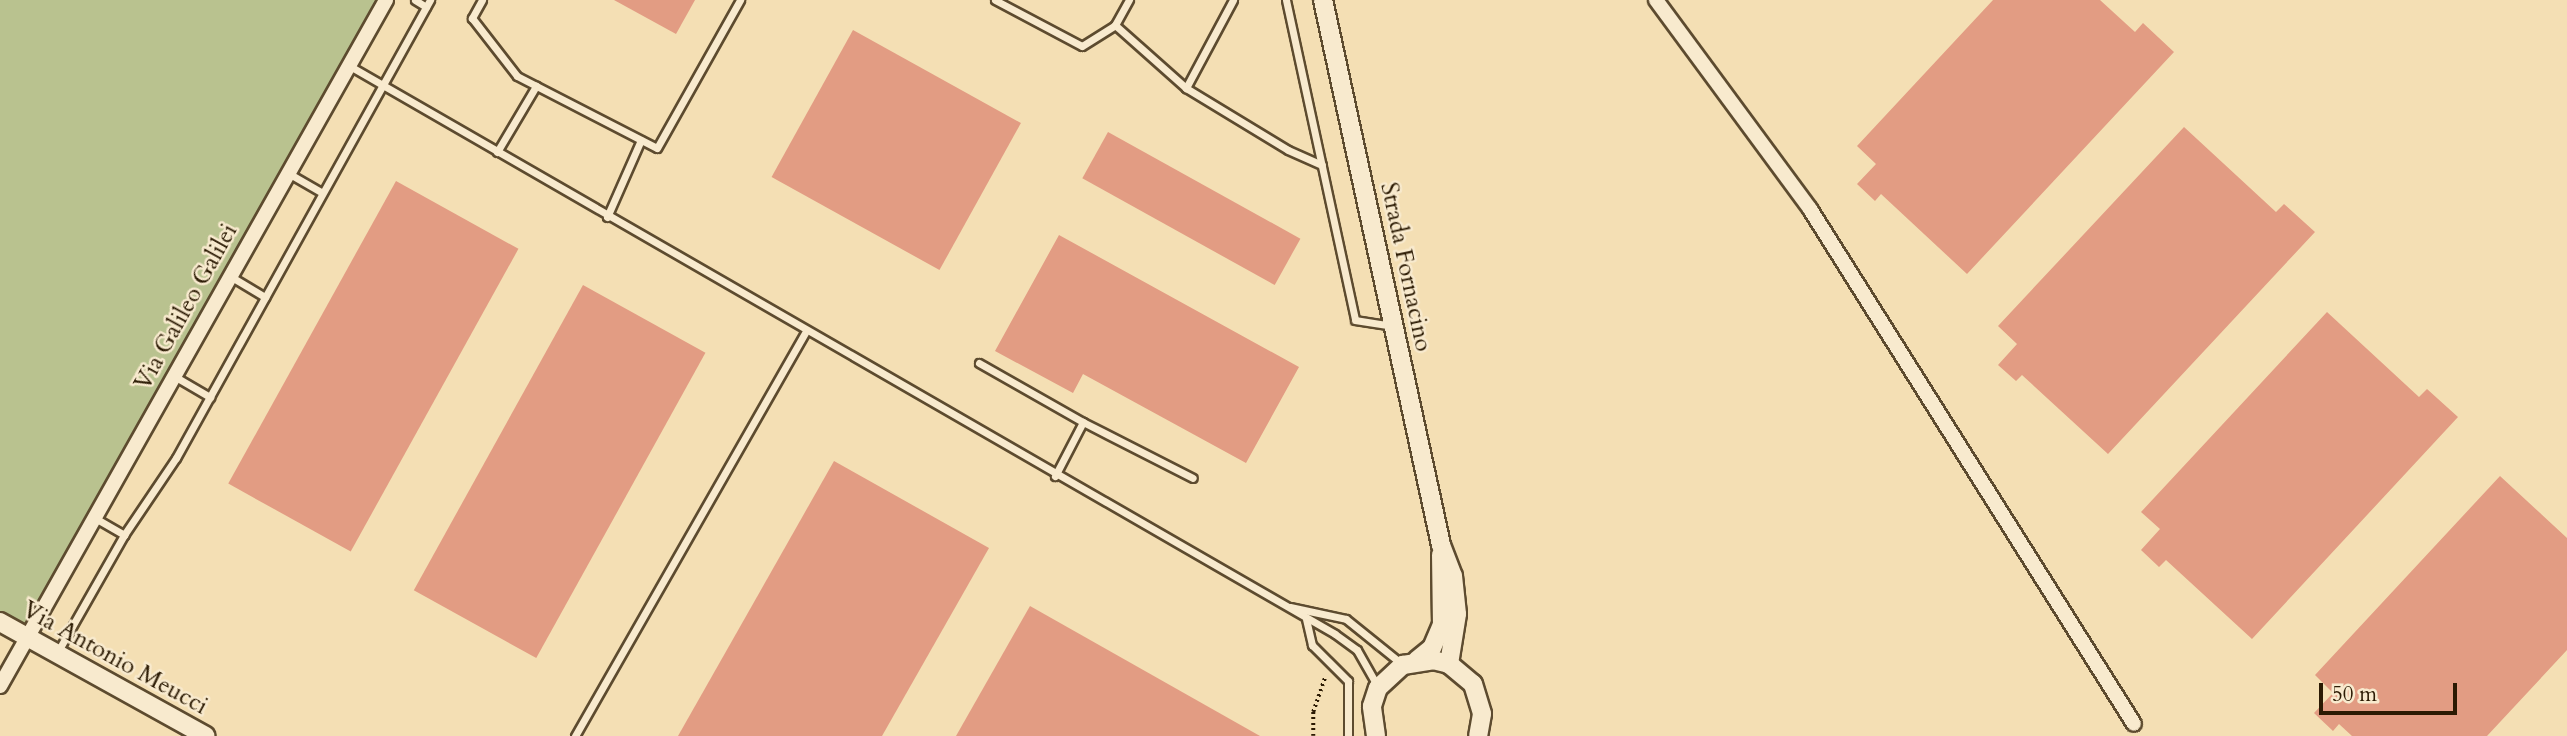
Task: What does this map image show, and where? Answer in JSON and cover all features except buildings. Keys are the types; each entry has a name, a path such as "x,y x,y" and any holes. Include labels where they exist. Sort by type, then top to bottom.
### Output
{"street":[{"name":"Via Galileo Galilei","path":"0,685 386,0"},
{"name":"Strada Fornacino","path":"1323,0 1441,545 1457,599 1449,664"},
{"path":"1656,0 1810,209 2134,724"},
{"name":"Strada Fornacino","path":"1378,688 1432,648 1442,625 1441,545"},
{"name":"Via Antonio Meucci","path":"0,622 206,736"},
{"path":"1410,663 1449,664 1476,691 1482,714 1480,734"},
{"path":"1376,736 1372,706 1378,688"}],"lane":[{"path":"57,653 124,535 210,397 428,3 415,0"},
{"path":"482,0 471,18 517,76 657,148 740,0"},
{"path":"995,0 1082,46 1115,25 1129,0"},
{"path":"1186,88 1233,0"},
{"path":"1286,0 1355,320 1394,326"},
{"path":"1115,25 1186,88 1289,150 1322,164"},
{"path":"348,65 805,333 1306,619 1357,650 1378,688"},
{"path":"497,152 536,86"},
{"path":"607,217 641,140"},
{"path":"287,173 322,193"},
{"path":"229,276 265,297"},
{"path":"575,736 805,333"},
{"path":"979,363 1083,422 1193,478"},
{"path":"173,376 210,397"},
{"path":"1055,476 1083,422"},
{"path":"94,517 124,535"},
{"path":"1282,606 1346,619 1410,663"},
{"path":"1306,619 1312,645 1348,681 1348,736"}],"path":[{"path":"1313,736 1313,712 1325,678"}],"green space":[{"path":"0,0 385,0 27,637 0,622"}]}
